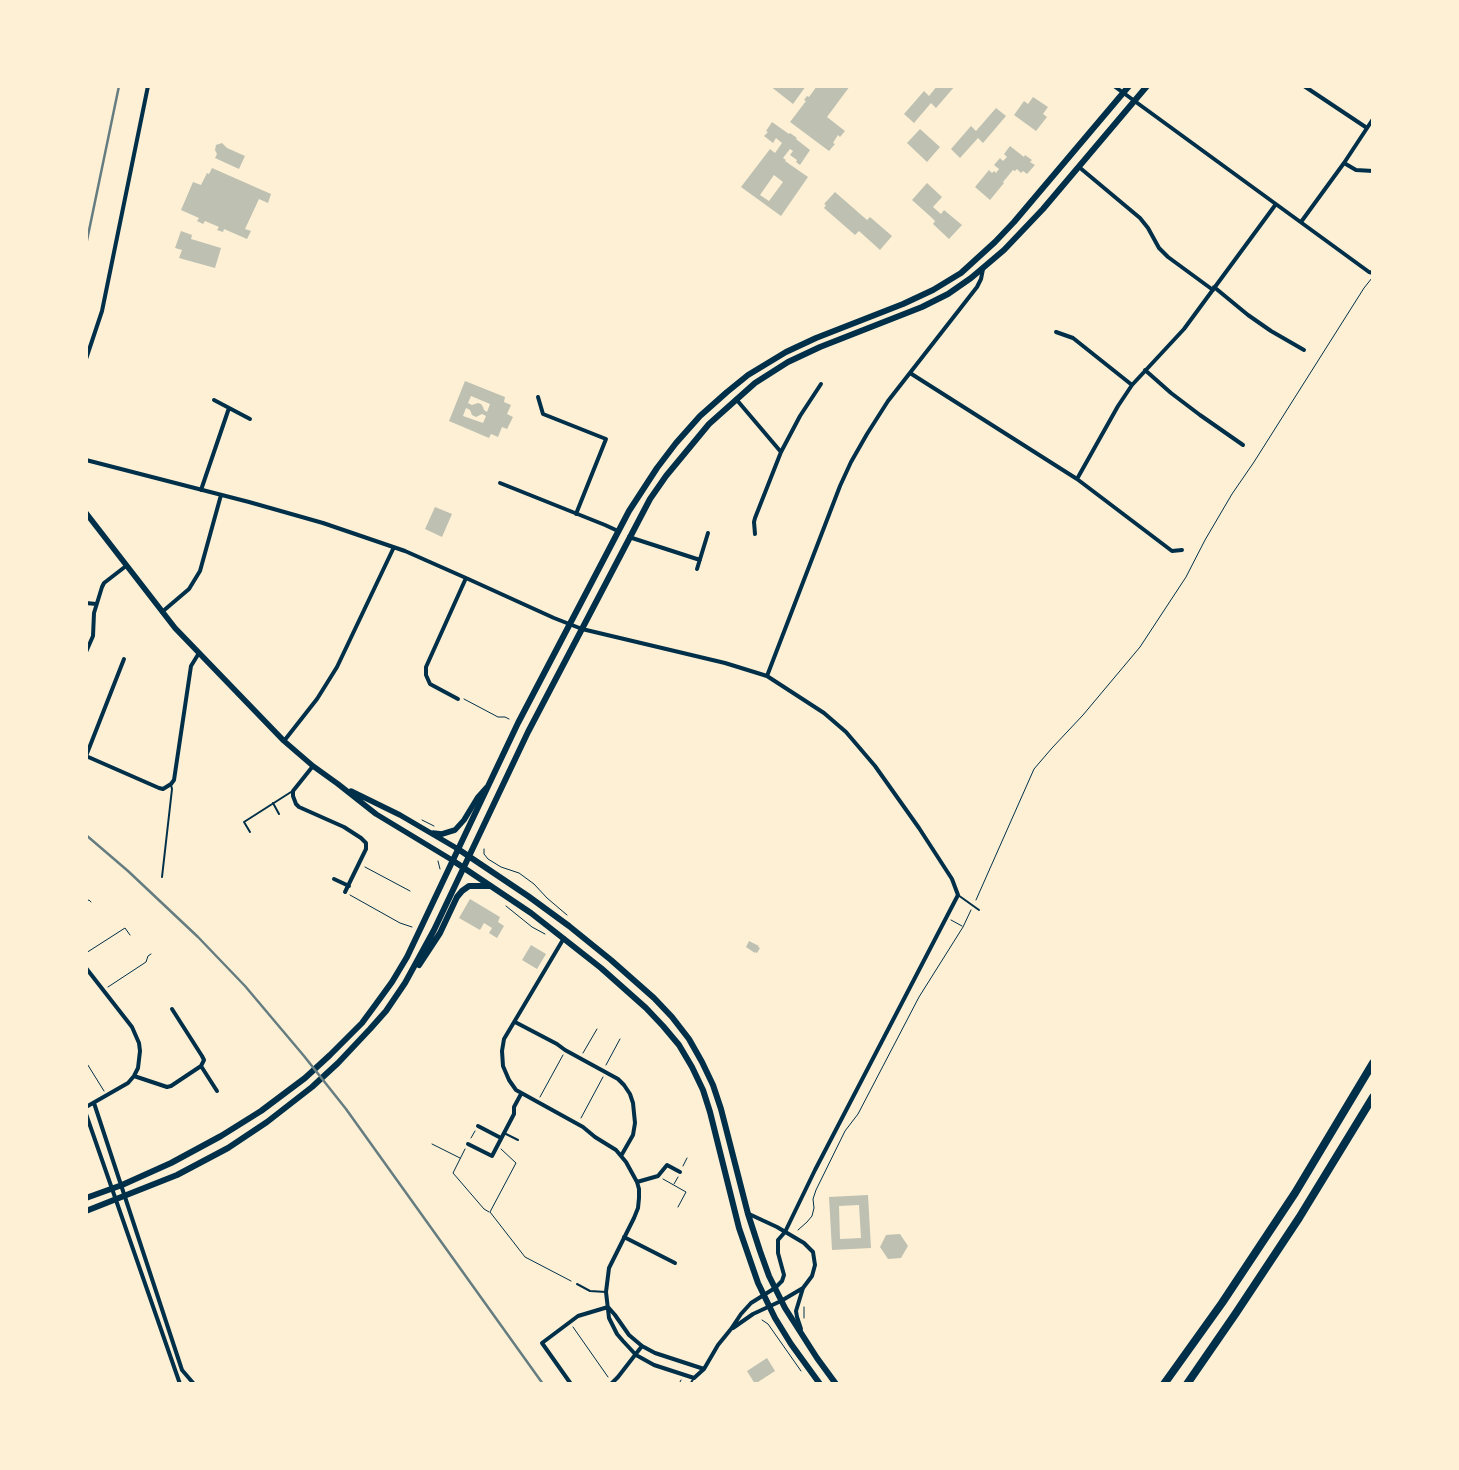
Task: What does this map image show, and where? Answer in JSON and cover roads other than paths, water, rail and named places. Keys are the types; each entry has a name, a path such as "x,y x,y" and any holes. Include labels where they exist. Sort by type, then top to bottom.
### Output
{"highway":[{"path":"1164,1384 1222,1303 1295,1193 1373,1064"},
{"path":"1189,1382 1299,1218 1373,1097"}],"main road":[{"path":"86,1198 122,1185 190,1153 261,1111 305,1078 362,1023 392,982 420,930 518,723 618,532 644,487 676,443 700,416 748,375 786,352 933,290 961,273 1014,222 1130,86"},
{"path":"405,984 434,930 528,732 629,537 650,499 666,476 709,424 756,383 788,362 820,347 937,300 959,287 983,268 1023,231 1147,86"},
{"path":"86,513 162,612 198,653 284,741 313,766 376,814 492,886 564,938 601,968 646,1008 663,1026 679,1045 703,1090 747,1256 764,1296 791,1344 820,1384"},
{"path":"338,784 428,831 458,849 570,926 631,976 672,1017 689,1039 713,1085 748,1214 760,1252 775,1288 805,1340 836,1384"},
{"path":"428,831 442,834 455,830 464,820 478,797 488,787"},
{"path":"86,1211 126,1197 177,1175 228,1148 312,1087 354,1047 386,1010 440,933 456,897 469,886 492,886"}],"street":[{"path":"86,359 102,312 148,86"},
{"path":"1114,86 1369,272 1373,273"},
{"path":"1304,86 1367,128"},
{"path":"1301,222 1373,119"},
{"path":"1344,163 1356,170 1373,171"},
{"path":"1079,167 1146,224 1156,243 1164,253 1271,331 1304,350"},
{"path":"1077,479 1132,385 1184,329 1276,204"},
{"path":"767,676 847,470 888,401 977,288 983,268"},
{"path":"1056,332 1073,338 1132,385"},
{"path":"1145,370 1200,416 1243,445"},
{"path":"910,372 1077,479 1172,551 1182,550"},
{"path":"755,534 755,518 781,452 800,416 821,384"},
{"path":"538,397 543,414 606,439 576,514"},
{"path":"736,399 781,452"},
{"path":"214,400 250,419"},
{"path":"201,490 229,408"},
{"path":"86,460 284,512 394,547 569,624 725,663 767,676 824,713 856,742 924,836 952,879 958,895 815,1170 785,1232 778,1240 778,1254 783,1267 783,1279 775,1288 752,1303 741,1314 718,1345 704,1369 694,1378 654,1365 636,1354 617,1334 609,1318 606,1292 609,1268 638,1208 639,1189 637,1182 621,1156 611,1146 578,1124 521,1094 516,1090 506,1074 502,1059 504,1039 564,938"},
{"path":"500,483 618,532"},
{"path":"162,612 189,589 200,571 220,494"},
{"path":"697,569 708,534"},
{"path":"629,537 700,560"},
{"path":"284,741 317,699 337,667 394,547"},
{"path":"86,652 93,636 94,613 104,583 126,566"},
{"path":"458,699 430,684 426,675 426,667 466,578"},
{"path":"86,603 96,604"},
{"path":"124,659 86,756 161,788 166,788 171,784 175,776 191,666 198,653"},
{"path":"313,766 293,791 292,796 294,800 299,807 344,827 366,843 366,849 360,864 346,892"},
{"path":"334,879 349,886"},
{"path":"86,968 132,1027 139,1043 140,1059 134,1076 128,1083 86,1107"},
{"path":"134,1076 167,1087 201,1066 204,1060 202,1056 172,1009"},
{"path":"515,1022 557,1044 624,1084 633,1103 635,1123 633,1135 621,1156"},
{"path":"201,1066 217,1091"},
{"path":"468,1144 492,1156 514,1114 514,1107 521,1094"},
{"path":"94,1103 182,1370 194,1384"},
{"path":"86,1114 180,1384"},
{"path":"478,1126 501,1138"},
{"path":"637,1182 658,1176 667,1165 680,1172"},
{"path":"731,1329 753,1314 803,1288 814,1269 814,1256 808,1245 748,1214"},
{"path":"624,1237 675,1263"},
{"path":"144,1281 151,1279"},
{"path":"803,1288 798,1303 797,1317 805,1340"},
{"path":"571,1384 542,1343 578,1316 608,1307"},
{"path":"608,1307 616,1315 629,1335 642,1346 656,1353 704,1369"},
{"path":"612,1383 642,1346"}],"lane":[{"path":"162,877 171,784"},
{"path":"250,832 244,822 293,791"},
{"path":"273,803 279,814"},
{"path":"958,895 978,910"},
{"path":"504,1133 518,1140"},
{"path":"577,1284 590,1291 606,1292"},
{"path":"690,1384 694,1378"}],"railway":[{"path":"86,245 119,86"},
{"path":"86,835 128,871 198,937 245,986 304,1056 346,1109 543,1384"}]}
